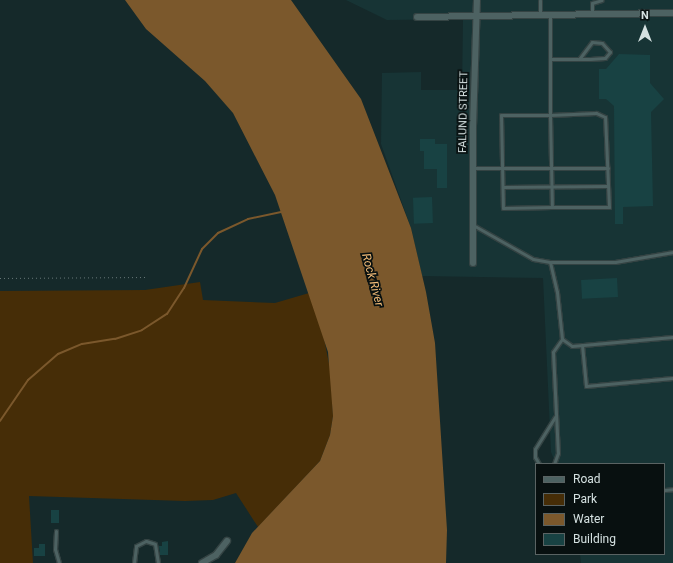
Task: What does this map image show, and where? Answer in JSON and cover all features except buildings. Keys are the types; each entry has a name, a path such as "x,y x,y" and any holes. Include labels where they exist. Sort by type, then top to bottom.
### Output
{"street":[{"name":"FALUND STREET","path":"473,263 473,168 477,0"},
{"path":"417,17 540,14 673,14"},
{"path":"202,563 216,555 227,541"}],"lane":[{"path":"540,0 540,14"},
{"path":"592,14 592,2 602,0"},
{"path":"550,14 552,208"},
{"path":"550,59 579,59 605,58 610,52 602,44 592,42 579,59"},
{"path":"596,114 605,117 608,168 609,207 503,208 501,115 596,114"},
{"path":"473,168 608,168"},
{"path":"503,187 608,186"},
{"path":"474,225 533,259 550,262 615,262 673,252"},
{"path":"550,262 557,292 562,339 553,352 555,417 558,453 554,463"},
{"path":"562,339 572,346 673,337"},
{"path":"582,345 586,386 673,378"},
{"path":"538,463 534,457 535,449 555,417"},
{"path":"56,531 55,549 59,563"},
{"path":"134,563 136,546 146,541 155,544 158,563"}],"path":[{"path":"0,278 148,277"}],"shaded area":[{"path":"346,0 673,0 673,563 581,563 580,555 665,555 665,463 556,463 551,452 543,278 422,276 411,228 381,144 382,73 421,72 421,90 462,90 463,19 387,20"}],"green space":[{"path":"200,282 203,300 275,303 309,293 323,333 331,374 333,416 330,435 320,461 258,527 236,493 213,500 185,501 29,496 33,563 0,563 0,291 145,290"}],"water":[{"name":"Rock River","path":"125,0 291,0 361,99 411,228 426,292 435,343 447,530 446,563 235,563 252,533 320,461 330,435 333,416 328,352 275,195 233,113 205,81 146,29"}],"waterway":[{"path":"0,421 28,380 58,354 82,344 115,339 142,330 167,314 184,288 202,249 218,233 248,219 282,212"}]}
